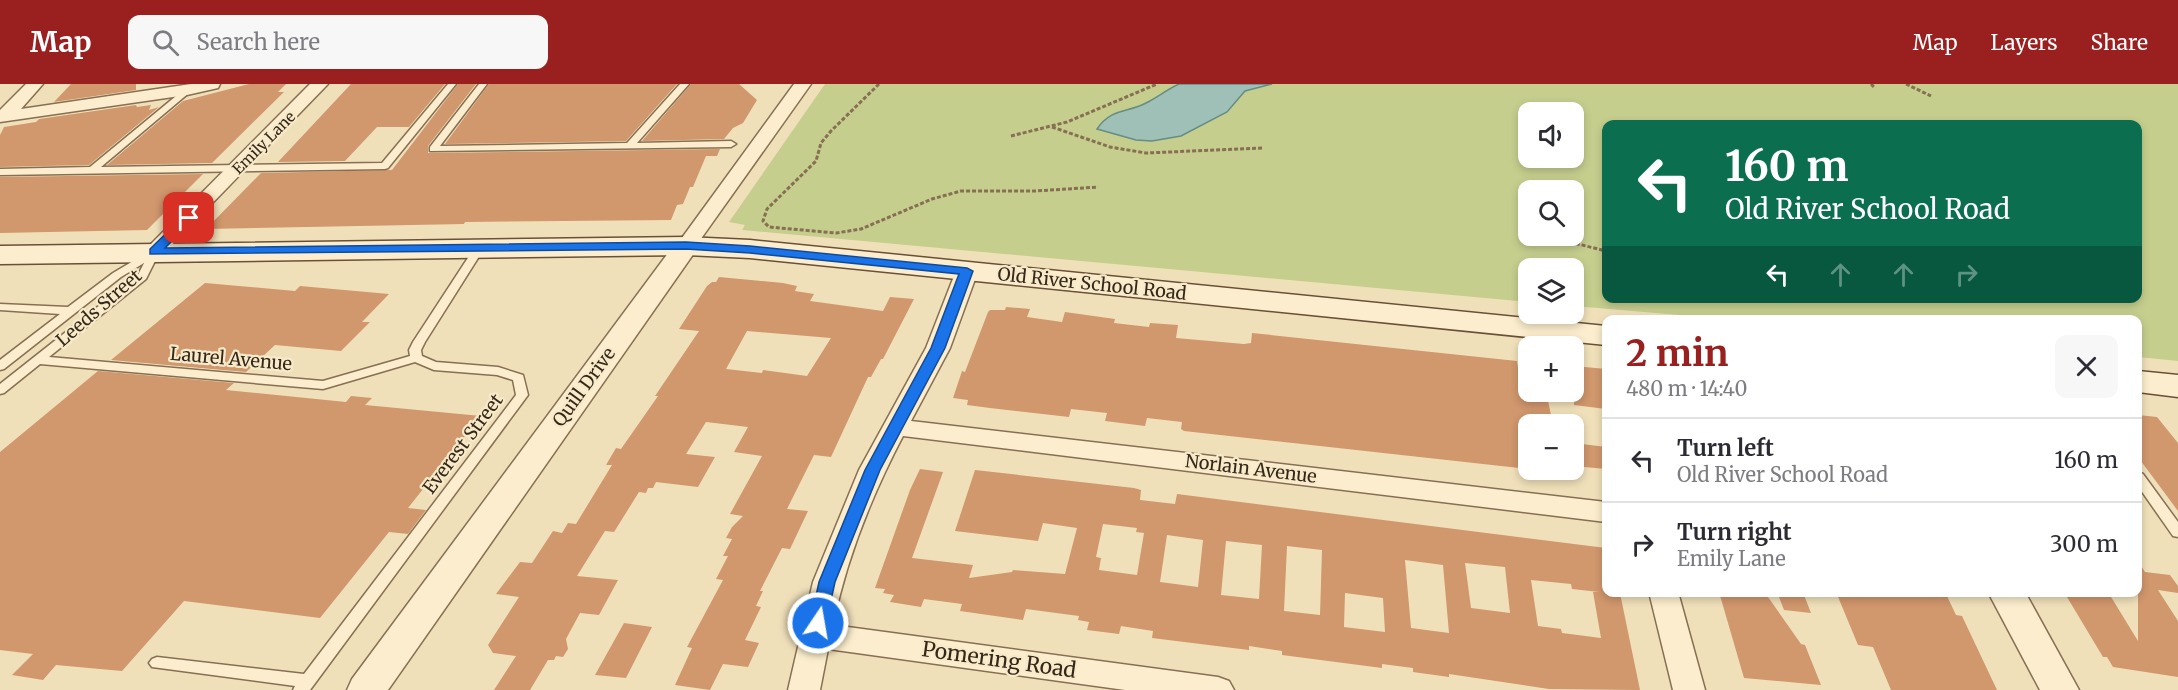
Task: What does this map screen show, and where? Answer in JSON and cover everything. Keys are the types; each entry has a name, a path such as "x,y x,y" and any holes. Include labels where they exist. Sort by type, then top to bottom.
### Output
{"main road":[{"name":"Old River School Road","path":"0,255 480,247 686,246 750,249 1602,336"},
{"path":"2142,382 2178,386"}],"street":[{"path":"1,117 35,84"},
{"path":"1,117 187,90 212,84"},
{"name":"Emily Lane","path":"155,251 240,168 320,84"},
{"name":"Quill Drive","path":"366,690 803,84"},
{"path":"804,690 827,582 872,470 938,348 967,271"},
{"name":"Norlain Avenue","path":"895,427 1602,512"},
{"path":"1664,597 1689,690"},
{"path":"2009,597 2060,690"},
{"name":"Pomering Road","path":"816,635 1218,690"}],"lane":[{"path":"0,172 385,166 452,84"},
{"path":"483,84 432,149 731,144"},
{"path":"630,146 685,84"},
{"path":"92,170 187,90"},
{"path":"416,358 415,350 418,342 480,247"},
{"name":"Leeds Street","path":"0,366 117,275 155,251"},
{"name":"Leeds Street","path":"0,390 142,277 155,251"},
{"path":"0,307 72,310"},
{"name":"Laurel Avenue","path":"39,360 323,385 416,358"},
{"name":"Everest Street","path":"305,686 522,395 519,378 498,371 434,366 416,358"},
{"path":"2142,482 2178,532"},
{"path":"157,663 305,686"}],"path":[{"path":"879,84 821,143 816,161 767,209 763,221 768,227 829,233 846,232 874,224 943,194 963,190 1027,191 1098,186"},
{"path":"1011,136 1091,115 1157,84"},
{"path":"1906,84 1930,96"},
{"path":"1052,127 1110,147 1146,153 1263,148"},
{"path":"1584,246 1602,250"}],"green space":[{"path":"825,84 2178,84 2178,361 2142,357 2142,315 1679,315 1584,307 1584,258 1518,258 1518,301 742,230 745,225 729,222"}],"water":[{"path":"1179,84 1272,84 1245,91 1227,112 1181,136 1152,141 1136,140 1097,129 1108,117 1146,103"}],"building":[{"path":"71,84 136,84 136,90 54,102"},
{"path":"249,84 286,84 278,92 284,92 212,163 107,165 183,101"},
{"path":"351,84 445,84 409,127 377,127 345,161 278,162"},
{"path":"458,84 476,84 428,146 428,153 720,149 717,156 706,156 693,187 690,187 683,204 677,205 671,220 465,222 464,224 206,229 261,173 392,170"},
{"path":"489,84 677,84 626,141 445,144"},
{"path":"691,84 739,84 757,100 743,123 733,128 724,139 642,141"},
{"path":"136,105 137,107 151,105 149,110 159,107 89,165 0,167 0,135 4,127 36,122 39,119"},
{"path":"203,174 147,230 0,233 0,177"},
{"path":"719,277 783,283 797,286 795,291 814,294 810,301 883,311 890,297 914,299 883,359 871,377 868,377 831,457 814,455 787,509 808,511 790,549 782,548 760,591 763,591 756,606 761,607 745,640 759,643 748,667 723,664 710,690 675,685 692,648 687,647 723,580 716,579 728,556 723,556 732,539 726,538 732,527 743,516 730,514 762,456 734,452 748,427 706,422 686,454 715,457 698,487 656,482 653,488 648,488 646,493 639,492 614,532 605,531 577,576 618,580 599,615 580,613 566,639 568,649 563,657 556,656 554,660 548,660 530,690 494,690 516,656 493,653 488,645 519,597 496,594 520,562 532,563 553,531 562,533 568,523 576,524 612,465 606,465 616,448 621,449 699,331 679,329 707,286 716,282","holes":["747,331 831,338 807,376 763,370 762,373 726,369"]},
{"path":"205,283 295,291 300,286 389,294 362,322 370,322 341,351 275,345 246,372 111,360"},
{"path":"1006,307 1030,309 1027,317 1062,322 1065,312 1115,319 1114,323 1149,327 1150,323 1178,325 1176,338 1244,344 1251,343 1252,333 1517,361 1518,402 1548,402 1551,414 1518,414 1518,468 1184,431 1181,429 1182,422 1147,418 1145,426 1105,421 1107,413 1071,409 1069,417 967,405 968,400 953,398 962,371 965,372 988,312 1005,310"},
{"path":"1584,367 1602,369 1602,408 1574,405 1574,402 1584,402"},
{"path":"98,371 234,383 226,390 346,402 351,396 372,398 365,405 481,416 408,508 426,510 408,534 389,532 320,618 184,601 122,671 56,665 43,680 12,675 33,654 0,650 0,452"},
{"path":"2142,415 2157,417 2178,443 2178,511 2142,462"},
{"path":"1584,444 1602,446 1602,469 1584,467"},
{"path":"920,469 943,472 912,558 973,565 969,578 1013,570 1065,574 1077,528 1043,523 1038,541 955,531 975,470 1134,488 1141,490 1140,500 1175,504 1177,494 1602,547 1602,597 1621,597 1640,690 1549,689 1449,674 1449,677 1413,672 1413,668 1382,664 1382,668 1282,655 1282,651 1249,646 1249,650 1152,638 1153,631 1121,626 1119,634 1087,630 1089,622 1078,620 1079,616 1026,609 1023,620 960,611 962,604 924,599 921,607 890,602 894,595 883,593 885,589 875,588 910,490","holes":["1103,524 1137,528 1136,532 1144,533 1137,575 1099,570 1101,558 1096,557","1167,535 1203,540 1198,587 1160,582","1226,541 1262,545 1259,599 1221,595","1287,546 1322,550 1320,615 1284,611","1405,560 1443,565 1449,633 1411,628","1465,563 1505,567 1510,613 1471,608","1531,580 1571,584 1572,589 1599,592 1593,592 1601,638 1562,633 1561,629 1538,626","1345,593 1383,598 1385,632 1344,627"]},
{"path":"2142,567 2145,572 2170,575 2178,586 2178,593 2158,590 2178,621 2178,677 2113,667 2107,657 2103,657 2067,597 2111,597 2138,641 2138,597 2142,597"},
{"path":"1720,597 1768,597 1801,644 1805,645 1821,685 1744,678"},
{"path":"1779,597 1805,597 1811,613 1784,610"},
{"path":"1838,597 1947,597 1956,615 1962,616 1997,690 1891,690 1873,647 1858,645"},
{"path":"624,623 652,627 626,678 595,675"}],"route":[{"path":"189,218 155,251 686,246 750,249 967,271 938,348 872,470 827,582 818,623"}]}
